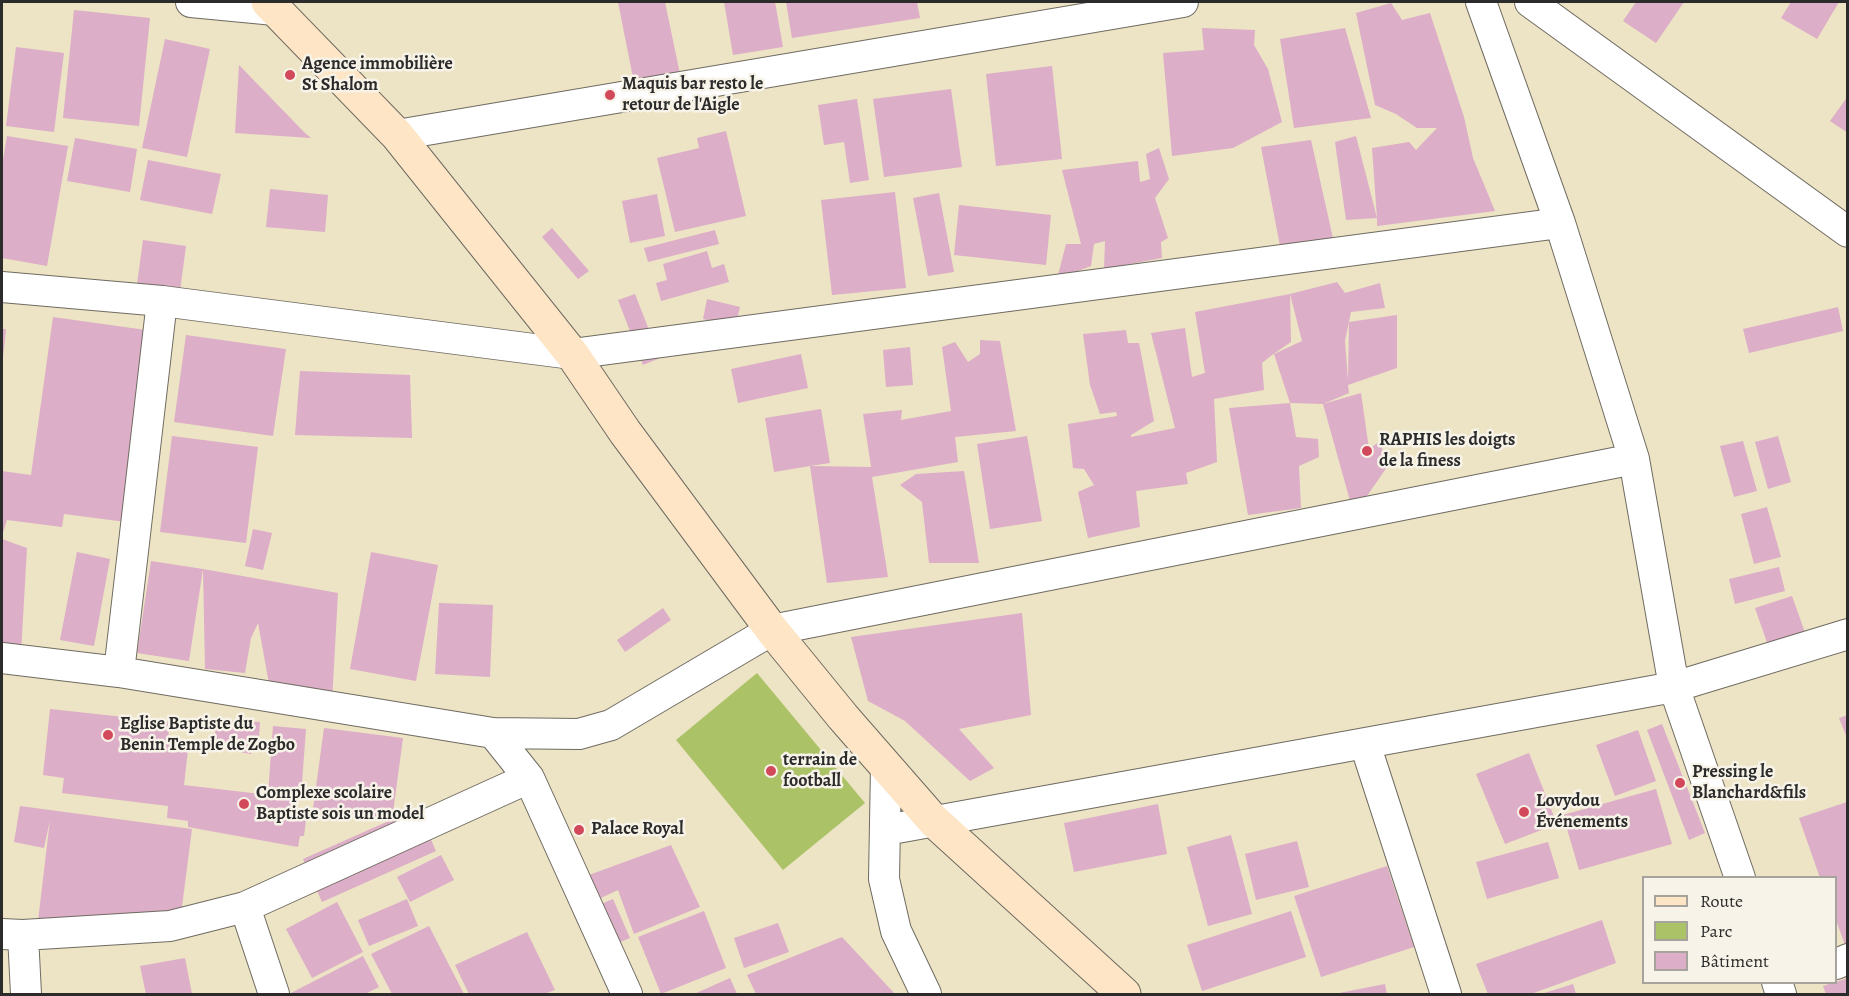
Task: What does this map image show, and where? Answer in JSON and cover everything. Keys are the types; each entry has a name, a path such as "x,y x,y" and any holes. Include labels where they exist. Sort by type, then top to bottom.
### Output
{"street":[{"path":"191,2 271,6 397,135 572,354 625,432 772,630 886,767 933,820 1124,994"},
{"path":"397,135 1183,2"},
{"path":"1481,2 1560,223 1634,459 1674,687 1739,876"},
{"path":"1530,2 1848,232"},
{"path":"2,287 162,301 572,354 1560,223"},
{"path":"119,672 162,301"},
{"path":"2,658 119,672 493,733 579,734 611,725 772,630 1634,459"},
{"path":"886,830 1674,687 1848,634"},
{"path":"493,733 529,778 627,994"},
{"path":"1365,744 1446,994"},
{"path":"886,767 884,879 897,931 926,994"},
{"path":"26,994 12,935 171,926 245,907 529,778"},
{"path":"245,907 274,994"}],"green space":[{"name":"terrain de football","path":"757,673 865,803 783,870 676,740"}],"building":[{"path":"618,2 665,2 680,74 634,83"},
{"path":"724,2 775,2 783,47 733,55"},
{"path":"786,2 917,2 920,18 792,38"},
{"path":"1636,2 1684,2 1656,43 1623,21"},
{"path":"1791,2 1839,2 1817,39 1781,18"},
{"path":"1391,3 1402,20 1430,13 1464,117 1473,158 1495,211 1377,226 1372,148 1409,142 1416,150 1437,128 1417,128 1396,114 1375,105 1356,13"},
{"path":"74,10 150,18 139,126 63,118"},
{"path":"1202,28 1255,30 1254,45 1268,69 1282,122 1233,148 1172,156 1163,53 1204,50"},
{"path":"1345,28 1371,118 1294,128 1280,39"},
{"path":"165,39 210,49 187,157 142,148"},
{"path":"16,47 64,53 54,132 6,126"},
{"path":"239,65 304,132 311,138 235,133"},
{"path":"1052,66 1062,159 996,166 986,74"},
{"path":"951,89 962,167 884,177 873,99"},
{"path":"1848,96 1848,133 1830,121"},
{"path":"857,99 869,180 850,183 844,142 824,145 818,105"},
{"path":"726,131 746,216 675,232 657,158 699,148 697,138"},
{"path":"7,136 68,146 47,266 2,258 2,166"},
{"path":"1356,136 1377,218 1346,220 1335,142"},
{"path":"75,138 137,149 130,192 67,181"},
{"path":"1311,140 1333,238 1280,246 1261,147"},
{"path":"1159,148 1169,179 1155,198 1168,238 1161,242 1162,258 1104,269 1105,241 1094,244 1091,266 1057,279 1066,244 1081,244 1062,170 1138,161 1140,182 1150,179 1146,154"},
{"path":"148,160 221,174 212,214 140,200"},
{"path":"270,189 328,195 325,232 266,227"},
{"path":"895,192 906,288 832,295 821,200"},
{"path":"939,193 954,272 928,276 913,198"},
{"path":"657,194 665,236 630,243 622,201"},
{"path":"959,205 1051,215 1046,265 954,255"},
{"path":"552,228 589,271 578,279 542,237"},
{"path":"715,230 719,244 648,262 644,248"},
{"path":"143,240 186,246 180,291 137,284"},
{"path":"707,251 712,268 724,264 729,282 661,301 656,283 667,280 663,264"},
{"path":"1337,282 1345,293 1380,283 1385,308 1351,312 1345,341 1348,381 1349,322 1397,315 1397,368 1348,385 1349,393 1323,404 1290,403 1274,354 1302,341 1290,294"},
{"path":"635,294 660,358 643,365 618,300"},
{"path":"1290,294 1291,342 1262,363 1264,390 1214,399 1217,462 1186,473 1188,484 1136,491 1140,527 1088,538 1078,492 1094,485 1084,469 1073,468 1068,424 1117,416 1116,412 1100,414 1090,385 1083,334 1126,330 1128,343 1139,343 1154,421 1131,437 1175,428 1151,333 1185,328 1192,377 1205,373 1195,312"},
{"path":"707,299 740,307 735,327 703,319"},
{"path":"1838,307 1843,331 1749,353 1743,329"},
{"path":"53,317 153,331 126,522 64,514 62,527 7,520 2,536 2,471 31,475"},
{"path":"2,329 6,329 3,358 2,358"},
{"path":"186,335 286,349 273,436 174,422"},
{"path":"980,340 1000,341 1016,431 955,437 958,462 872,477 888,577 827,583 810,466 871,467 863,414 902,410 901,420 951,411 942,347 955,342 968,362 980,354"},
{"path":"910,347 913,385 886,387 883,350"},
{"path":"801,354 808,388 738,403 731,369"},
{"path":"300,371 410,375 412,438 295,435"},
{"path":"1361,393 1369,449 1380,441 1387,467 1367,496 1379,510 1354,515 1323,404"},
{"path":"1290,403 1296,437 1318,439 1319,457 1299,466 1301,508 1248,515 1229,408"},
{"path":"821,409 830,463 774,472 765,418"},
{"path":"172,436 258,447 246,543 160,532"},
{"path":"1027,436 1042,521 990,529 977,444"},
{"path":"1778,436 1791,482 1768,489 1755,442"},
{"path":"1743,441 1757,491 1734,497 1720,446"},
{"path":"964,471 979,563 929,563 922,502 900,485 916,474"},
{"path":"1767,507 1781,557 1754,564 1741,514"},
{"path":"253,529 272,533 263,570 245,566"},
{"path":"2,539 27,548 21,653 2,652"},
{"path":"77,552 110,559 94,646 60,640"},
{"path":"371,552 438,565 416,681 350,669"},
{"path":"151,561 203,569 189,661 137,653"},
{"path":"1779,567 1785,591 1735,604 1729,579"},
{"path":"203,569 338,593 332,702 270,689 258,623 251,638 245,673 205,669"},
{"path":"1792,596 1808,641 1771,654 1755,608"},
{"path":"439,603 493,605 490,677 435,674"},
{"path":"663,608 671,620 625,652 617,640"},
{"path":"1022,613 1031,715 959,729 994,768 970,781 905,721 868,701 851,637"},
{"path":"50,709 170,722 168,738 189,741 184,785 294,798 293,811 307,812 304,836 300,836 298,847 188,827 188,821 167,818 168,806 62,793 64,778 43,775"},
{"path":"1848,715 1848,738 1847,738 1839,718"},
{"path":"216,719 260,722 258,751 252,750 251,754 214,748"},
{"path":"1662,724 1705,833 1689,840 1647,730"},
{"path":"273,726 306,729 301,796 268,794"},
{"path":"324,728 403,738 392,820 417,808 436,851 322,902 303,859 391,820 313,809"},
{"path":"1638,730 1656,781 1615,796 1596,745"},
{"path":"1529,753 1557,824 1505,844 1476,774"},
{"path":"1656,789 1672,844 1579,870 1563,815"},
{"path":"1847,802 1848,948 1846,948 1837,923 1837,876 1819,876 1799,818"},
{"path":"1158,804 1167,854 1074,872 1064,823"},
{"path":"20,806 192,829 178,938 38,921 50,820 44,848 14,842"},
{"path":"1231,835 1252,914 1208,926 1187,847"},
{"path":"1297,841 1309,887 1256,900 1245,854"},
{"path":"1548,842 1559,878 1487,899 1476,862"},
{"path":"671,845 700,907 634,934 618,890 575,910 567,883"},
{"path":"441,855 454,880 410,902 397,877"},
{"path":"1387,866 1414,947 1321,977 1294,896"},
{"path":"407,899 418,926 369,946 358,920"},
{"path":"613,899 630,938 594,953 577,914"},
{"path":"337,902 363,952 312,978 286,929"},
{"path":"704,911 726,968 661,994 638,937"},
{"path":"1291,911 1306,957 1202,991 1187,945"},
{"path":"1602,920 1616,963 1531,994 1488,994 1476,964"},
{"path":"778,923 789,952 744,968 734,938"},
{"path":"429,926 464,994 392,994 371,954"},
{"path":"527,932 555,990 544,994 469,994 455,965"},
{"path":"842,937 895,994 756,994 747,975"},
{"path":"363,956 379,987 365,994 289,994"},
{"path":"185,958 192,994 146,994 140,966"},
{"path":"730,978 737,994 694,994"},
{"path":"1848,978 1848,994 1826,994 1823,986 1837,984 1837,982"},
{"path":"1385,984 1387,994 1339,993"},
{"path":"1573,984 1576,994 1541,994"}],"place":[{"name":"Agence immobilière St Shalom","path":"290,75"},
{"name":"Maquis bar resto le retour de l'Aigle","path":"610,95"},
{"name":"RAPHIS les doigts de la finess","path":"1367,451"},
{"name":"Eglise Baptiste du Benin Temple de Zogbo","path":"108,735"},
{"name":"terrain de football","path":"771,771"},
{"name":"Pressing le Blanchard&fils","path":"1680,783"},
{"name":"Complexe scolaire Baptiste sois un model","path":"244,804"},
{"name":"Lovydou Événements","path":"1524,812"},
{"name":"Palace Royal","path":"579,830"}]}
